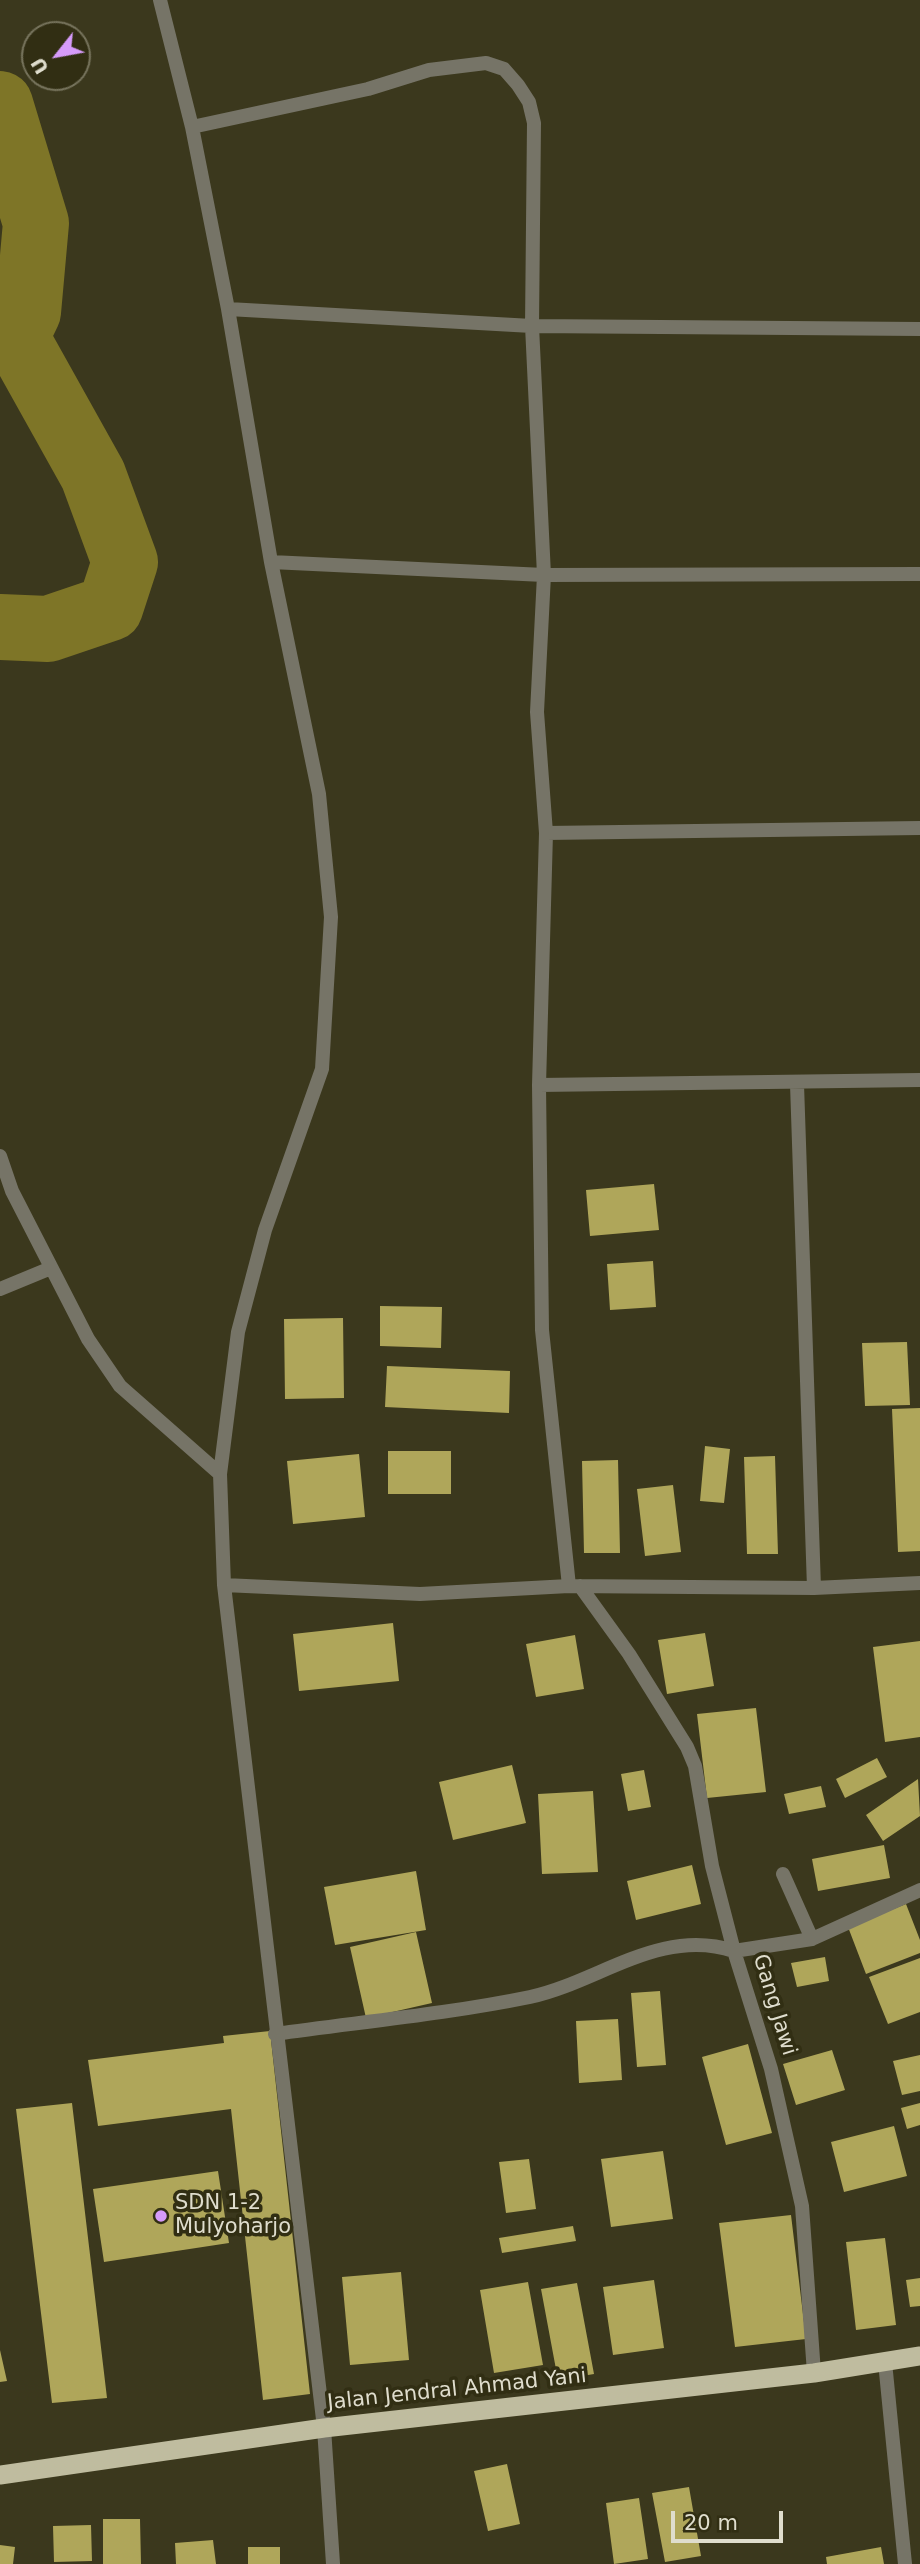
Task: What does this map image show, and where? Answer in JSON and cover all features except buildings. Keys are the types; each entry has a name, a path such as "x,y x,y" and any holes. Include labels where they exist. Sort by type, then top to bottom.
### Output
{"highway":[{"name":"Jalan Jendral Ahmad Yani","path":"0,2475 324,2428 814,2372 920,2356"}],"street":[{"path":"160,0 192,127 228,309 271,562 319,794 331,917 322,1069 265,1230 248,1292 238,1332 220,1474 223,1585 324,2428 333,2564"},
{"path":"192,127 368,89 429,70 486,63 504,69 529,102 534,124 532,326 544,576 537,712 546,834 539,1086 542,1330 574,1586 629,1654 687,1747 695,1766 712,1866 734,1951 812,1938 920,1889"},
{"path":"228,309 532,326 920,329"},
{"path":"271,562 544,576 920,574"},
{"path":"546,834 920,828"},
{"path":"539,1086 920,1080"},
{"path":"797,1084 814,1588"},
{"path":"0,1156 6,1193 51,1268 88,1339 120,1386 220,1474"},
{"path":"0,1289 51,1268"},
{"path":"223,1585 420,1594 574,1586 814,1588 920,1583"},
{"path":"783,1874 812,1938"},
{"name":"Gang Jawi","path":"275,2035 532,1996 664,1948 707,1944 734,1951 771,2068 802,2206 814,2372"},
{"path":"885,2362 905,2564"}],"waterway":[{"path":"0,104 36,223 28,312 16,337 93,475 125,562 110,608 48,629 0,627"}],"place":[{"name":"SDN 1-2 Mulyoharjo","path":"161,2216"}]}
